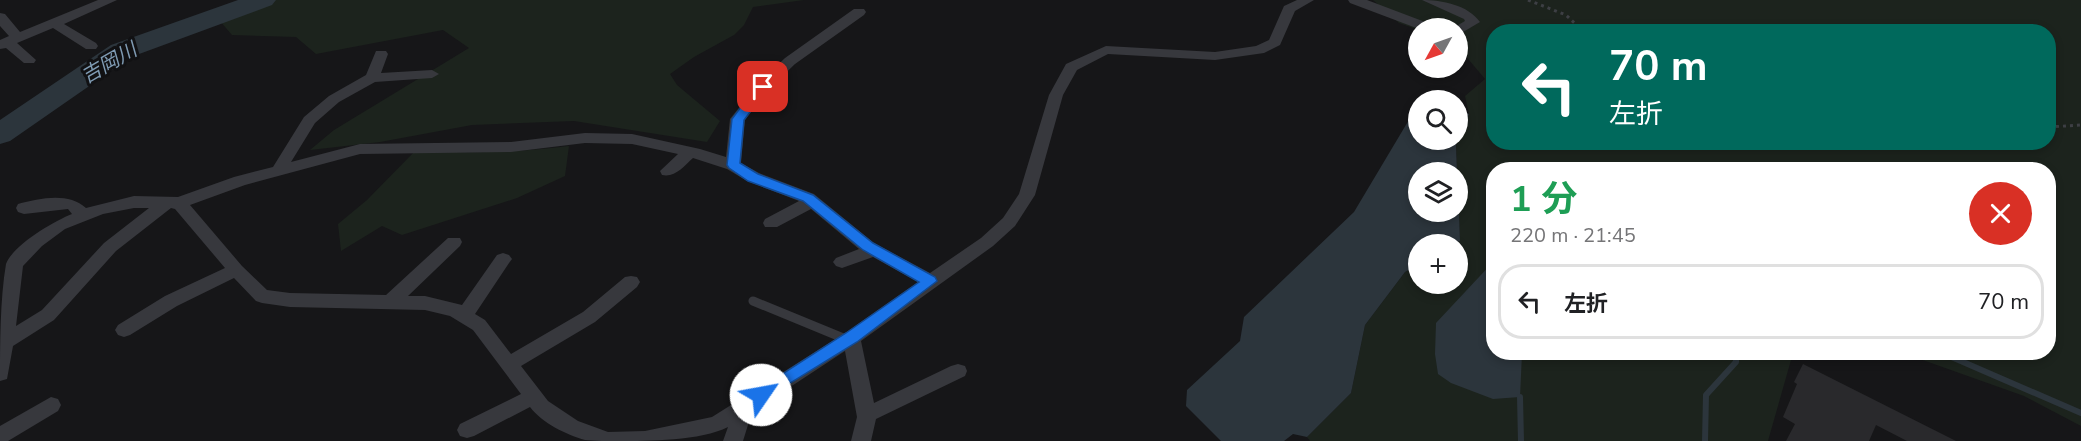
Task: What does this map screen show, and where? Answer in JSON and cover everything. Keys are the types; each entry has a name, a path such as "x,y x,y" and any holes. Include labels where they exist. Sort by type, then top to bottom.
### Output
{"street":[{"path":"8,41 110,0"},
{"path":"0,374 4,308 15,264 36,242 59,225 100,209 134,202 173,203 262,296 290,300 425,303 455,310 479,325 540,407 571,427 608,440 651,439 717,424 850,339 987,242 1009,222 1027,195 1056,94 1071,67 1106,50 1215,56 1259,50 1275,42 1289,9 1307,0"},
{"path":"1355,0 1408,20"},
{"path":"1429,0 1469,16 1473,22 1468,25"},
{"path":"733,165 738,119 763,87 790,61 859,12"},
{"path":"0,18 8,41 29,60"},
{"path":"54,23 91,46"},
{"path":"372,78 381,54"},
{"path":"278,171 309,120 334,99 372,78 432,74"},
{"path":"2,344 48,315 110,247 173,203 360,149 511,147 585,138 632,139 690,152 733,165 753,177 812,201 874,250 930,281"},
{"path":"668,171 690,152"},
{"path":"771,223 812,201"},
{"path":"24,208 60,203 72,204 83,215"},
{"path":"390,302 454,242"},
{"path":"842,262 874,250"},
{"path":"464,316 503,259"},
{"path":"124,330 171,301 236,270"},
{"path":"509,364 589,317 631,282"},
{"path":"850,339 866,415 861,441"},
{"path":"866,415 958,371"},
{"path":"467,430 533,397"},
{"path":"0,436 51,405"},
{"path":"733,441 744,406"}],"lane":[{"path":"753,301 850,339"}],"path":[{"path":"1528,0 1566,15 1576,24"},
{"path":"2056,127 2081,125"}],"shaded area":[{"path":"245,0 804,0 753,7 744,25 734,35 694,57 670,74 677,85 720,121 707,142 574,121 472,125 380,142 310,150 334,130 469,48 443,30 316,54 296,37 232,35 220,21"},
{"path":"1373,0 2081,0 2081,426 2024,396 1923,360 2056,360 2056,162 1486,162 1486,360 1791,360 1768,441 1310,441 1307,437 1351,393 1365,325 1405,272 1408,270 1408,294 1468,294 1468,234 1460,234 1459,222 1468,222 1468,162 1457,162 1456,150 1468,150 1468,93 1485,79 1468,59 1468,18 1408,18 1408,26 1399,23"},
{"path":"1408,121 1408,150 1456,150 1457,162 1408,162 1408,222 1459,222 1460,234 1408,234 1408,270 1365,325 1351,393 1307,437 1293,434 1284,441 1221,441 1186,406 1187,390 1240,341 1244,317 1354,212"},
{"path":"569,146 565,176 517,198 402,235 382,226 341,251 338,224 367,200 415,151 492,152"},
{"path":"1486,270 1486,360 1522,360 1520,397 1493,399 1451,383 1438,374 1435,354 1436,323 1463,294 1468,294 1468,289"}],"building":[{"path":"1803,364 1956,441 1907,441 1876,425 1869,441 1786,441 1795,424 1783,417 1797,384 1794,382"}],"waterway":[{"name":"吉岡川","path":"0,134 121,51 263,0"},
{"path":"1705,441 1706,395 1736,360"},
{"path":"1958,360 2081,413"},
{"path":"1520,397 1521,441"}],"route":[{"path":"761,395 852,338 930,281 868,247 808,198 753,177 733,165 738,119 763,87"}]}
